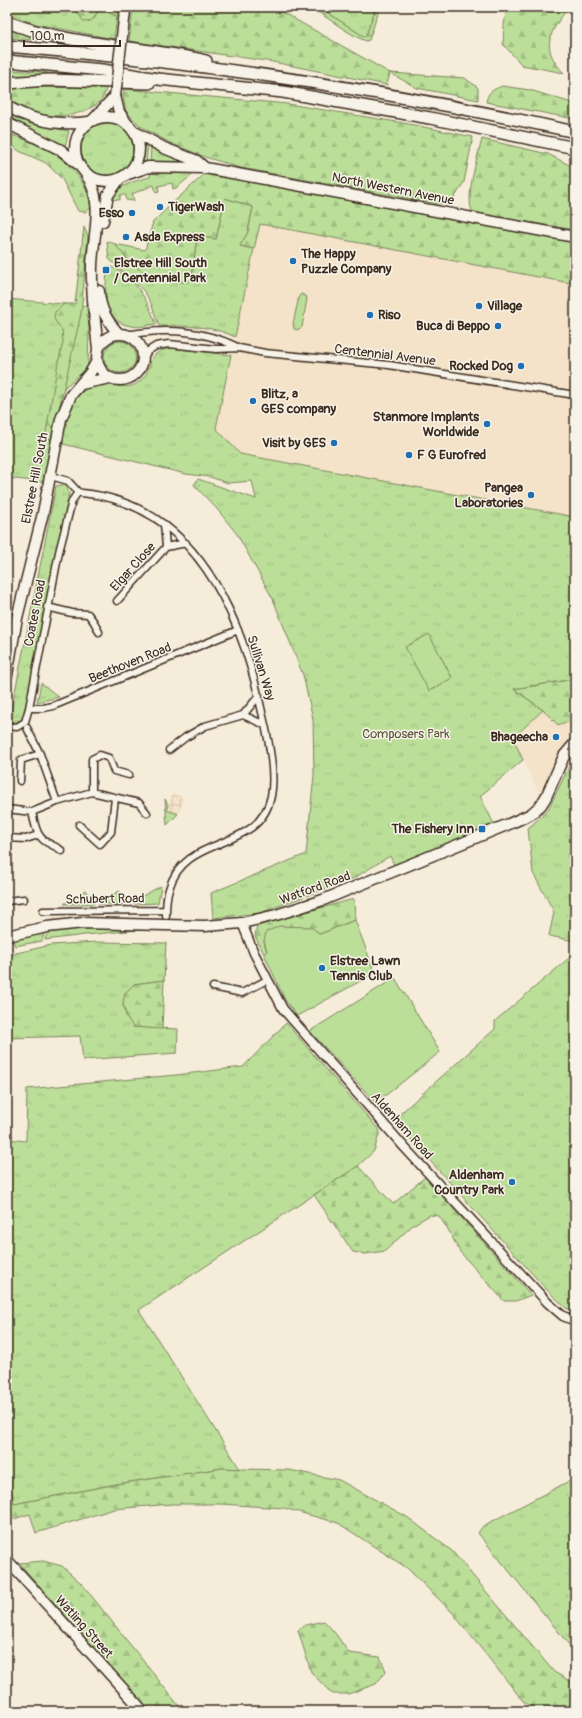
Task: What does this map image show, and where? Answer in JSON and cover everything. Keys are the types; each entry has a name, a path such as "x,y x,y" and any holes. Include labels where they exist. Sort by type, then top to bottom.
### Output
{"highway":[{"path":"7,22 63,37 114,46 188,56 273,76"},
{"path":"7,46 139,58 273,76 460,108 575,132"},
{"path":"7,61 102,70 255,89 422,116 575,148"},
{"path":"7,83 31,80 71,80 255,89"}],"main road":[{"path":"81,384 110,378 122,380 132,377 140,370 143,358 141,348 138,343 122,334 110,324 102,310 98,281 98,262 105,203 110,189 122,176 131,170 138,157 138,144 130,128 119,112 115,96 125,9"},
{"path":"79,165 75,149 76,142 82,129 115,96"},
{"path":"7,106 41,121 65,124 91,121 100,118 114,118 130,128"},
{"path":"7,123 61,150 79,165 86,174 95,192 98,211 92,265 92,287 98,349 96,361 101,370 110,378"},
{"name":"North Western Avenue","path":"130,128 164,148 197,161 205,168"},
{"name":"North Western Avenue","path":"122,176 148,167 205,168 575,237"},
{"path":"86,174 98,179 106,180 122,176"},
{"path":"98,349 106,338 122,334"},
{"name":"Elstree Hill South","path":"7,675 17,618 51,476 61,419 71,396 95,367 96,361"},
{"name":"Watford Road","path":"8,935 47,927 82,923 205,926 242,923 276,916 323,900 531,814 543,802 564,756 575,742"},
{"name":"Watling Street","path":"7,1560 142,1711"}],"street":[{"name":"Centennial Avenue","path":"122,334 172,331 216,339 239,348 266,353 389,365 575,395"},
{"name":"Centennial Avenue","path":"143,358 148,351 156,346 169,344 216,349 239,348"},
{"name":"Sullivan Way","path":"51,476 68,481 78,492 120,501 142,510 164,524 186,543 200,559 223,599 238,630 249,660 259,696 270,758 272,786 271,796 264,814 257,823 247,831 200,851 185,862 174,876 168,890 166,913"},
{"name":"Coates Road","path":"7,726 18,727 24,722 29,708 58,552 72,501 78,492"},
{"name":"Elgar Close","path":"164,524 166,547"},
{"name":"Elgar Close","path":"117,601 166,547 186,543"},
{"path":"47,607 88,614 99,632"},
{"name":"Beethoven Road","path":"29,708 53,706 238,630"},
{"path":"169,750 186,737 205,726 243,715 259,696"},
{"path":"243,715 265,725"},
{"path":"27,728 40,754 57,802"},
{"path":"20,780 21,760 40,754"},
{"path":"92,792 92,759 100,755 109,758 114,771 129,775"},
{"path":"7,809 32,812 57,802 92,792 139,803 147,813"},
{"path":"79,825 100,844 111,832 115,798"},
{"path":"32,812 38,835 47,843 58,847 62,851"},
{"path":"7,838 26,839 38,835"},
{"path":"7,901 24,899"},
{"name":"Schubert Road","path":"43,910 166,913"},
{"name":"Aldenham Road","path":"242,923 267,980 283,1009 406,1148 548,1303 563,1316 575,1321"},
{"path":"213,987 242,993 267,980"}],"shaded area":[{"path":"260,224 575,284 575,517 240,454 216,428"},
{"path":"543,710 558,725 566,722 575,725 575,737 567,745 541,798 513,738"},
{"path":"173,794 184,798 178,814 166,810"}],"green space":[{"path":"7,7 47,7 50,10 58,12 64,9 73,8 94,19 97,12 104,10 117,16 114,39 36,24 7,14"},
{"path":"74,7 119,7 117,16 104,10 97,12 91,21 84,22"},
{"path":"133,7 273,7 390,73 387,85 273,62 129,41"},
{"path":"310,7 319,7 363,36 366,36 376,7 380,7 369,40 366,41 352,34"},
{"path":"319,7 376,7 366,36 363,36"},
{"path":"509,7 569,7 552,32 550,40 552,56 556,64 564,73 522,65 503,44 505,20"},
{"path":"7,26 68,42 7,38"},
{"path":"7,70 42,72 68,77 7,80"},
{"path":"390,73 465,78 478,88 478,100 417,88"},
{"path":"502,86 530,90 575,104 575,119 486,102 490,93"},
{"path":"27,87 106,88 100,102 82,112 60,116 38,113 7,98 7,90"},
{"path":"124,89 288,104 409,124 473,137 464,182 453,200 438,204 241,168 205,157 170,143 140,126 126,111 123,97"},
{"path":"7,111 38,125 69,131 65,146 7,119"},
{"path":"107,123 121,127 129,135 133,149 129,163 121,171 107,175 93,171 85,163 81,149 85,135 93,127"},
{"path":"7,132 53,153 69,165 86,189 91,208 85,212 78,211 62,179 46,163 19,151 7,141"},
{"path":"482,139 548,154 575,168 575,230 473,213 470,198 471,187"},
{"path":"143,144 148,144 146,164 140,165"},
{"path":"151,146 195,164 150,163"},
{"path":"150,171 191,172 191,176 173,189 172,183 158,186 159,191 156,192 154,185 132,194 134,201 126,200 126,195 120,195 120,200 113,199 118,190 128,184 150,177"},
{"path":"206,173 575,242 575,284 260,224 254,249 240,246 248,232 253,207 225,198 216,239 203,237 196,243 192,278 188,282 165,280 146,274 130,261 115,244 145,250 153,222"},
{"path":"225,198 253,207 248,232 240,246 254,249 235,337 208,328 189,326 159,326 151,303 144,291 109,259 107,241 115,244 131,264 192,277 196,243 203,237 216,239"},
{"path":"84,227 88,236 81,314 52,439 45,438 63,342 62,330 54,319 55,312 64,304 75,304"},
{"path":"108,266 125,275 139,289 149,306 156,324 134,327 121,323 114,318 109,311 107,303 106,284"},
{"path":"301,294 306,296 307,299 302,327 297,330 294,329 293,324 299,296"},
{"path":"7,299 87,306 89,330 88,364 86,369 64,388 51,443 48,472 42,482 7,478"},
{"path":"117,341 123,341 133,348 136,357 135,363 129,370 123,373 117,373 107,366 104,360 104,354 111,344"},
{"name":"Composers Park","path":"171,348 231,355 216,428 240,454 575,517 575,679 514,689 543,710 513,738 523,760 480,796 494,824 394,865 390,856 354,878 260,913 213,918 211,893 306,854 314,775 313,719 303,675 273,599 237,534 217,509 194,485 198,479 256,499 252,481 228,483 210,477 186,474 63,444 65,425 71,407 76,398 91,387 106,385 125,387 134,385 144,377 152,358 156,354"},
{"path":"63,485 67,487 69,494 25,713 22,720 9,722 56,486"},
{"path":"429,634 452,678 429,691 405,647"},
{"path":"575,679 575,725 566,722 558,725 543,710 514,689"},
{"path":"41,683 59,697 37,702"},
{"path":"575,754 575,941 549,936 554,912 533,873 528,828 549,808"},
{"path":"165,799 168,805 167,810 178,814 167,825"},
{"path":"161,886 158,903 135,904 133,901"},
{"path":"85,890 94,904 64,904"},
{"path":"119,891 127,904 98,904"},
{"path":"354,899 355,920 320,934 311,927 264,941 267,952 264,954 255,936 257,927 269,922"},
{"name":"Elstree Lawn Tennis Club","path":"355,920 375,973 297,1016 285,1000 264,954 267,951 264,941 266,932 279,926 311,927 320,934"},
{"path":"120,927 138,930 45,940 48,930"},
{"path":"45,931 42,941 15,946 13,941 30,934"},
{"path":"96,942 166,943 164,980 134,984 133,1027 178,1029 177,1053 83,1060 80,1036 7,1038 8,955 51,945"},
{"name":"Aldenham Country Park","path":"575,953 575,1312 566,1308 547,1290 393,1120 495,1029 495,1021"},
{"path":"395,978 440,1052 376,1103 310,1031"},
{"path":"164,980 162,1029 133,1027 126,1016 123,1003 125,993 134,984"},
{"path":"286,1023 380,1131 374,1151 358,1166 139,1310 240,1469 223,1468 117,1484 14,1504 7,1465 7,1139 26,1141 27,1089 243,1067"},
{"path":"358,1166 393,1204 425,1177 531,1295 516,1301 504,1301 460,1252 439,1216 430,1215 414,1224 385,1251 365,1254 353,1252 314,1195"},
{"path":"7,1465 14,1504 117,1484 223,1468 289,1470 339,1480 407,1517 452,1551 554,1672 575,1684 575,1711 535,1711 523,1701 452,1612 407,1568 338,1523 284,1508 221,1504 171,1504 114,1509 36,1533 30,1514 7,1521"},
{"path":"575,1478 575,1652 478,1533 483,1526"},
{"path":"43,1561 62,1566 82,1584 183,1711 150,1711 19,1563"},
{"path":"324,1621 335,1633 349,1653 380,1657 386,1671 376,1684 348,1694 332,1694 311,1672 298,1630 306,1625"}],"place":[{"name":"TigerWash","path":"160,207"},
{"name":"Esso","path":"132,213"},
{"name":"Asda Express","path":"126,237"},
{"name":"The Happy Puzzle Company","path":"293,261"},
{"name":"Elstree Hill South / Centennial Park","path":"106,270"},
{"name":"Village","path":"479,306"},
{"name":"Riso","path":"370,315"},
{"name":"Buca di Beppo","path":"498,326"},
{"name":"Rocked Dog","path":"521,366"},
{"name":"Blitz, a GES company","path":"253,401"},
{"name":"Stanmore Implants Worldwide","path":"487,424"},
{"name":"Visit by GES","path":"334,443"},
{"name":"F G Eurofred","path":"409,455"},
{"name":"Pangea Laboratories","path":"531,495"},
{"name":"Bhageecha","path":"556,737"},
{"name":"The Fishery Inn","path":"482,829"},
{"name":"Elstree Lawn Tennis Club","path":"322,968"},
{"name":"Aldenham Country Park","path":"512,1182"}]}
